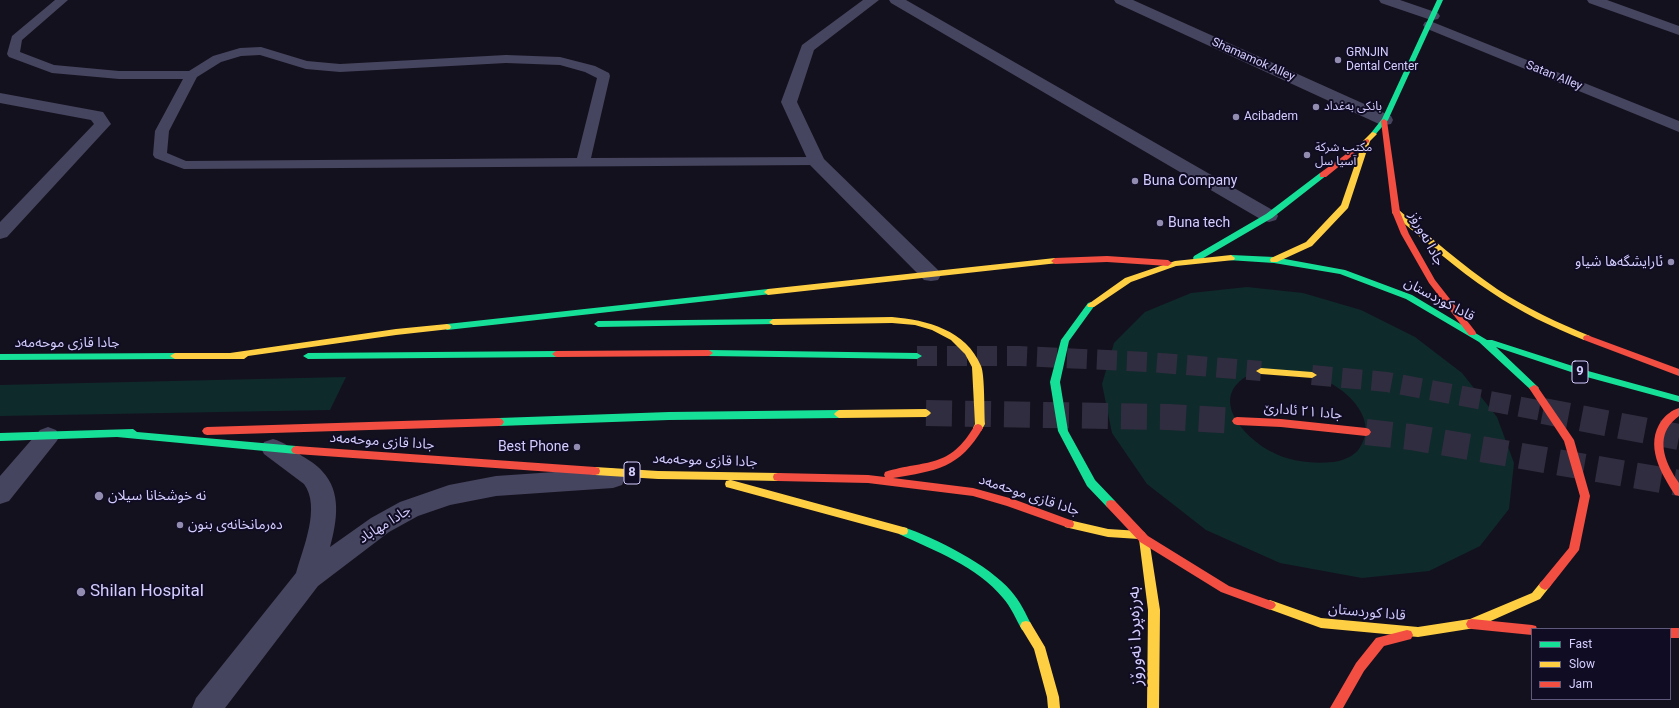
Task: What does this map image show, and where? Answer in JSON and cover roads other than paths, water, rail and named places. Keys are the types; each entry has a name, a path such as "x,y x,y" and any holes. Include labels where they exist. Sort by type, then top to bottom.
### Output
{"main road":[{"path":"1191,261 1269,216 1367,141 1384,120 1440,0"},
{"name":"جادا نەورۆز","path":"1384,120 1396,212 1405,234 1432,281 1472,333"},
{"path":"1274,260 1309,244 1345,206 1367,141"},
{"path":"1396,212 1484,284 1522,307 1568,331 1621,353 1679,373"},
{"name":"قادا کوردستان","path":"1231,258 1274,260 1342,272 1409,297 1482,340 1533,386 1569,440 1584,496 1574,550 1536,596 1471,624 1418,632 1321,623 1225,589 1142,537 1091,483 1063,431 1055,382 1065,340 1090,305 1128,280 1175,264 1191,261 1231,258"},
{"name":"جادا قازی موحەمەد","path":"230,356 389,333 1074,259 1140,260 1175,264"},
{"path":"585,324 892,320 915,322 936,328 954,338 968,352 977,367 980,424 974,437 965,449 951,459 934,467 868,479"},
{"path":"477,323 562,324"},
{"name":"9","path":"1482,340 1586,374 1679,399"},
{"name":"جادا قازی موحەمەد","path":"0,357 739,353 917,356"},
{"path":"1261,371 1312,375"},
{"path":"1679,411 1673,414 1660,430 1658,452 1668,478 1679,492"},
{"name":"جادا قازی موحەمەد","path":"0,436 119,434 669,416 926,413"},
{"name":"جادا ٢١ ئادارێ","path":"1237,421 1281,423 1366,432"},
{"name":"جادا قازی موحەمەد","path":"119,434 273,448 658,475 868,479 973,492 1010,502 1041,516 1074,526 1108,533 1142,537"},
{"path":"700,476 902,531 962,558 990,578 1006,593 1039,647 1053,697 1054,708"},
{"name":"بەرزەپردا نەورۆز","path":"1142,537 1154,610 1154,708"},
{"path":"1471,624 1531,630"},
{"path":"1336,708 1360,667 1380,642 1418,632"}],"street":[{"path":"872,0 808,48 788,102 816,161 931,275"},
{"path":"896,0 1269,216"},
{"name":"Shamamok Alley","path":"1121,0 1384,120"},
{"name":"Satan Alley","path":"1386,0 1431,21 1679,127"},
{"path":"1594,0 1679,30"},
{"path":"0,98 97,116 103,124 0,233"},
{"path":"0,494 48,436"},
{"path":"273,448 314,478 322,488 325,504 321,529 308,578"},
{"name":"جادا مهاباد","path":"207,708 308,578 386,522 409,509 449,495 496,486 658,475"}],"lane":[{"path":"62,0 16,39 13,54 52,69 119,75 192,75"},
{"path":"583,163 604,76 590,69 560,60 506,59 340,68 306,65 260,51 240,52 217,59 192,75 162,131 160,155 184,165 583,163 816,161"}],"tunnel":[{"path":"917,356 1019,356 1149,362 1261,371"},
{"path":"1312,375 1387,382 1548,412"},
{"path":"1543,411 1679,437"},
{"path":"926,413 1168,417 1237,421"},
{"path":"1366,432 1411,437 1679,483"}],"place":[{"name":"GRNJIN Dental Center","path":"1338,60"},
{"name":"بانکی بەغداد","path":"1316,107"},
{"name":"Acibadem","path":"1236,117"},
{"name":"مكتب شركة آسيا سل","path":"1307,155"},
{"name":"Buna Company","path":"1135,181"},
{"name":"Buna tech","path":"1160,223"},
{"name":"ئارایشگەها شیاو","path":"1671,262"},
{"name":"Best Phone","path":"577,447"},
{"name":"نه خوشخانا سيلان","path":"99,496"},
{"name":"دەرمانخانەی بنون","path":"180,525"},
{"name":"Shilan Hospital","path":"81,592"}]}
